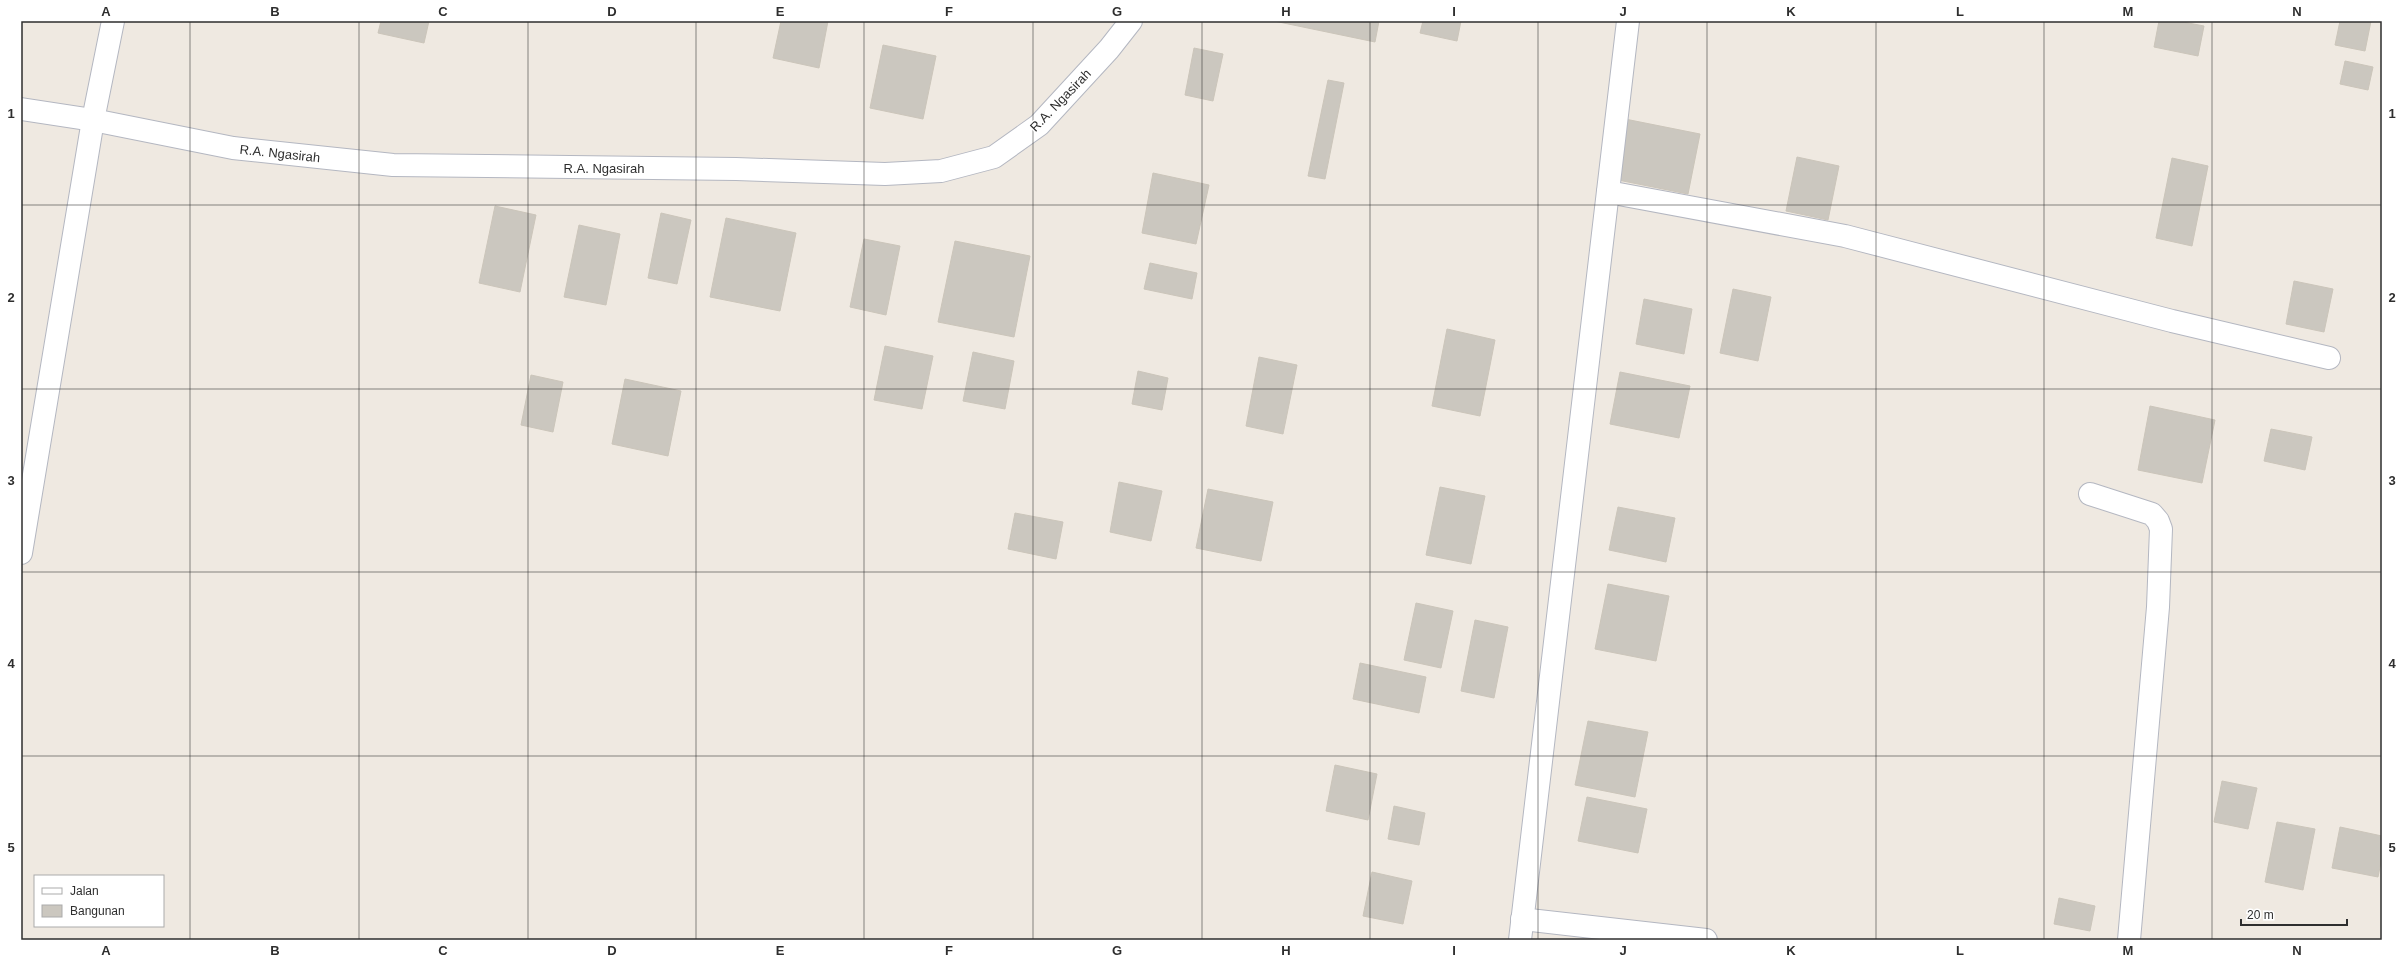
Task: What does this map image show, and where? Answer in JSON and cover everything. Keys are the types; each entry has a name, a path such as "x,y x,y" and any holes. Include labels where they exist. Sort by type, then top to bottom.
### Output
{"street":[{"path":"21,553 112,21"},
{"name":"R.A. Ngasirah","path":"21,109 94,120 233,148 393,165 736,169 885,174 941,171 994,157 1039,125 1109,49 1131,21"},
{"path":"1628,21 1521,930 1706,940"},
{"path":"1608,192 1845,236 2172,321 2329,358"},
{"path":"2090,494 2152,514 2158,521 2161,529 2158,607 2129,940"}],"building":[{"path":"381,21 429,21 424,43 378,33"},
{"path":"781,21 828,21 819,68 773,58"},
{"path":"1274,21 1379,21 1375,42"},
{"path":"1423,21 1461,21 1457,41 1420,33"},
{"path":"2159,21 2178,21 2204,26 2198,56 2154,47"},
{"path":"2340,21 2371,21 2365,51 2335,45"},
{"path":"883,45 936,56 923,119 870,108"},
{"path":"1194,48 1223,54 1213,101 1185,95"},
{"path":"2345,61 2373,67 2368,90 2340,84"},
{"path":"1328,80 1344,83 1325,179 1308,176"},
{"path":"1625,119 1700,134 1688,194 1613,179"},
{"path":"1797,157 1839,166 1828,220 1786,211"},
{"path":"2172,158 2208,166 2192,246 2156,238"},
{"path":"1153,173 1209,185 1196,244 1142,233"},
{"path":"495,206 536,215 520,292 479,283"},
{"path":"661,213 691,220 677,284 648,278"},
{"path":"726,218 796,233 780,311 710,297"},
{"path":"579,225 620,234 606,305 564,297"},
{"path":"864,239 900,246 886,315 850,307"},
{"path":"955,241 1030,256 1014,337 938,322"},
{"path":"1150,263 1197,273 1192,299 1144,289"},
{"path":"2294,281 2333,289 2324,332 2286,324"},
{"path":"1733,289 1771,297 1758,361 1720,353"},
{"path":"1644,299 1692,309 1684,354 1636,344"},
{"path":"1447,329 1495,340 1480,416 1432,406"},
{"path":"885,346 933,356 922,409 874,400"},
{"path":"973,352 1014,361 1005,409 963,401"},
{"path":"1259,357 1297,365 1283,434 1246,426"},
{"path":"1138,371 1168,378 1162,410 1132,404"},
{"path":"1620,372 1690,386 1679,438 1610,424"},
{"path":"531,375 563,382 553,432 521,425"},
{"path":"625,379 681,391 668,456 612,444"},
{"path":"2150,406 2215,420 2202,483 2138,470"},
{"path":"2271,429 2312,437 2305,470 2264,461"},
{"path":"1119,482 1162,491 1151,541 1110,532"},
{"path":"1440,487 1485,496 1471,564 1426,555"},
{"path":"1208,489 1273,502 1261,561 1196,548"},
{"path":"1618,507 1675,518 1666,562 1609,550"},
{"path":"1015,513 1063,522 1056,559 1008,549"},
{"path":"1608,584 1669,596 1656,661 1595,649"},
{"path":"1416,603 1453,611 1441,668 1404,660"},
{"path":"1475,620 1508,627 1494,698 1461,691"},
{"path":"1360,663 1426,677 1419,713 1353,699"},
{"path":"1588,721 1648,732 1635,797 1575,785"},
{"path":"1335,765 1377,774 1368,820 1326,811"},
{"path":"2222,781 2257,788 2248,829 2214,822"},
{"path":"1587,797 1647,809 1638,853 1578,841"},
{"path":"1394,806 1425,813 1419,845 1388,839"},
{"path":"2277,822 2315,829 2303,890 2265,882"},
{"path":"2340,827 2382,836 2382,857 2378,877 2332,868"},
{"path":"1372,872 1412,881 1403,924 1363,916"},
{"path":"2059,898 2095,906 2090,931 2054,924"}]}
